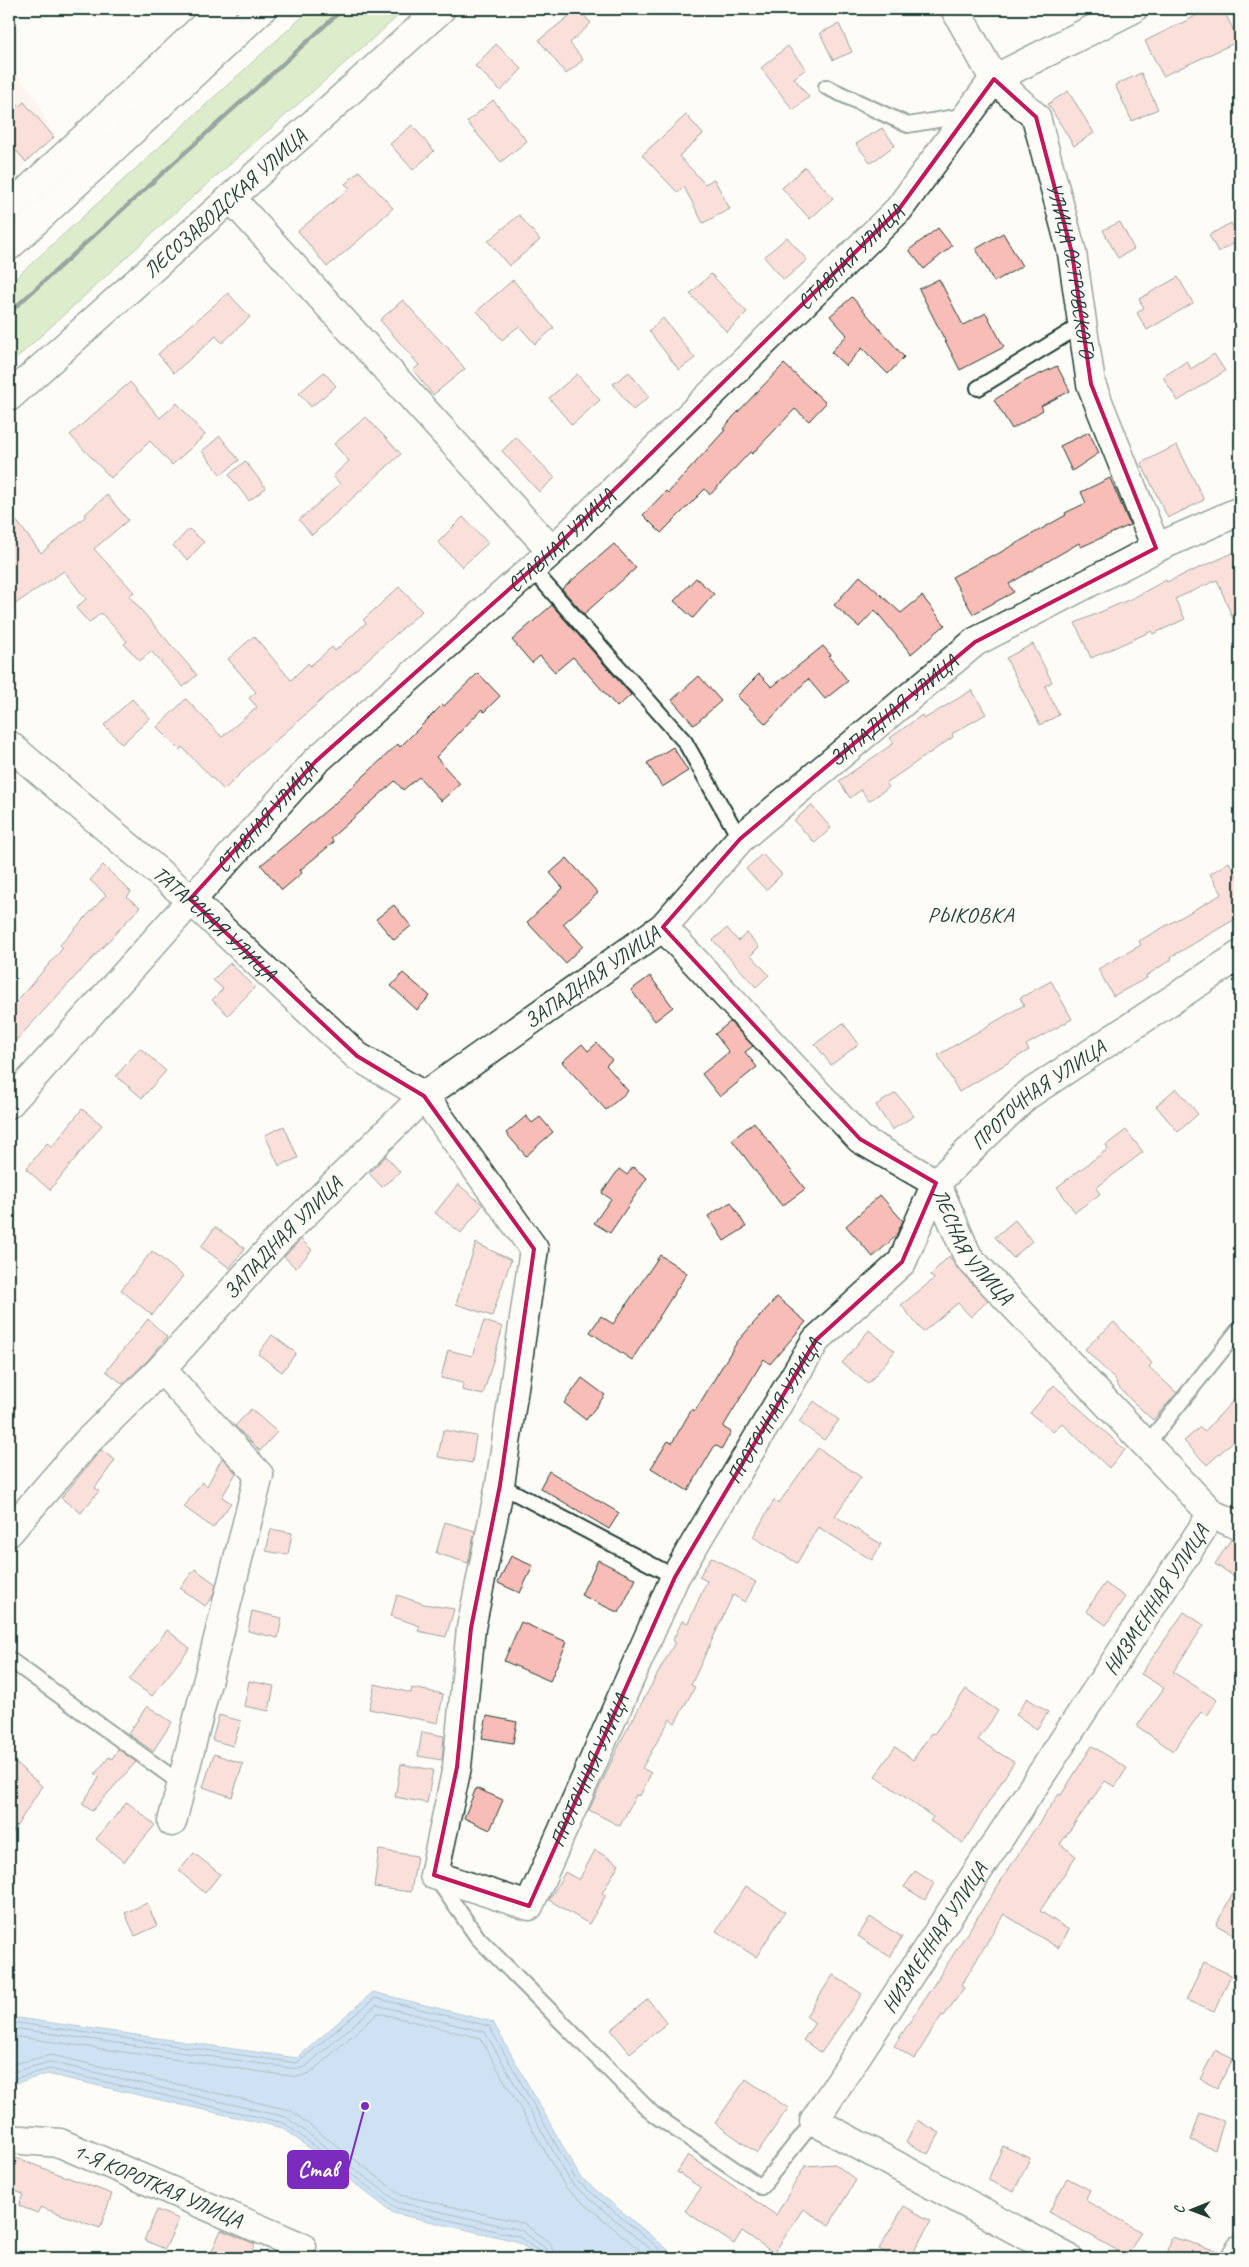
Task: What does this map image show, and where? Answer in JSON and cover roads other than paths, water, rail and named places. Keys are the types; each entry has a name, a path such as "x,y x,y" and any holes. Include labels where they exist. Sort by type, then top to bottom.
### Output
{"street":[{"path":"9,208 222,9"},
{"path":"9,246 262,9"},
{"name":"ЛЕСОЗАВОДСКАЯ УЛИЦА","path":"9,397 441,9"},
{"name":"УЛИЦА ОСТРОВСКОГО","path":"955,9 994,79 1036,117 1072,253 1092,384 1156,548"},
{"name":"СТАВНАЯ УЛИЦА","path":"9,1104 190,899 316,761 542,560 899,209 994,79 1133,9"},
{"path":"231,198 542,560"},
{"name":"ЗАПАДНАЯ УЛИЦА","path":"13,1519 161,1369 278,1240 424,1096 663,927 740,839 976,642 1156,548 1240,511"},
{"name":"ТАТАРСКАЯ УЛИЦА","path":"9,745 190,899 356,1056 424,1096"},
{"name":"ЛЕСНАЯ УЛИЦА","path":"663,927 860,1139 936,1183 968,1258 1212,1514 1240,1526"},
{"name":"ПРОТОЧНАЯ УЛИЦА","path":"434,1875 529,1906 676,1577 816,1340 902,1262 936,1183 1026,1096 1240,955"},
{"path":"424,1096 534,1249 500,1485 471,1628 457,1767 434,1875"},
{"path":"161,1369 259,1475 180,1783 172,1822"},
{"name":"НИЗМЕННАЯ УЛИЦА","path":"814,2121 1212,1514"},
{"path":"814,2121 1068,2258"},
{"name":"1-Я КОРОТКАЯ УЛИЦА","path":"9,2139 60,2143 302,2247"},
{"path":"1235,2258 1240,2249"}],"lane":[{"path":"826,87 908,125 968,115"},
{"path":"978,388 1083,324"},
{"path":"542,560 685,742 740,839"},
{"path":"1147,1444 1240,1328"},
{"path":"500,1485 676,1577"},
{"path":"9,1659 180,1783"},
{"path":"434,1875 478,1938 653,2114 761,2187 814,2121"}],"water":[{"path":"373,1992 493,2022 580,2177 678,2258 540,2258 516,2241 393,2213 283,2128 47,2074 9,2085 9,2020 18,2018 297,2058"}],"railway":[{"path":"9,313 343,9"}],"place":[{"name":"Став","path":"365,2106"}],"district":[{"name":"РЫКОВКА","path":"971,914"}]}
